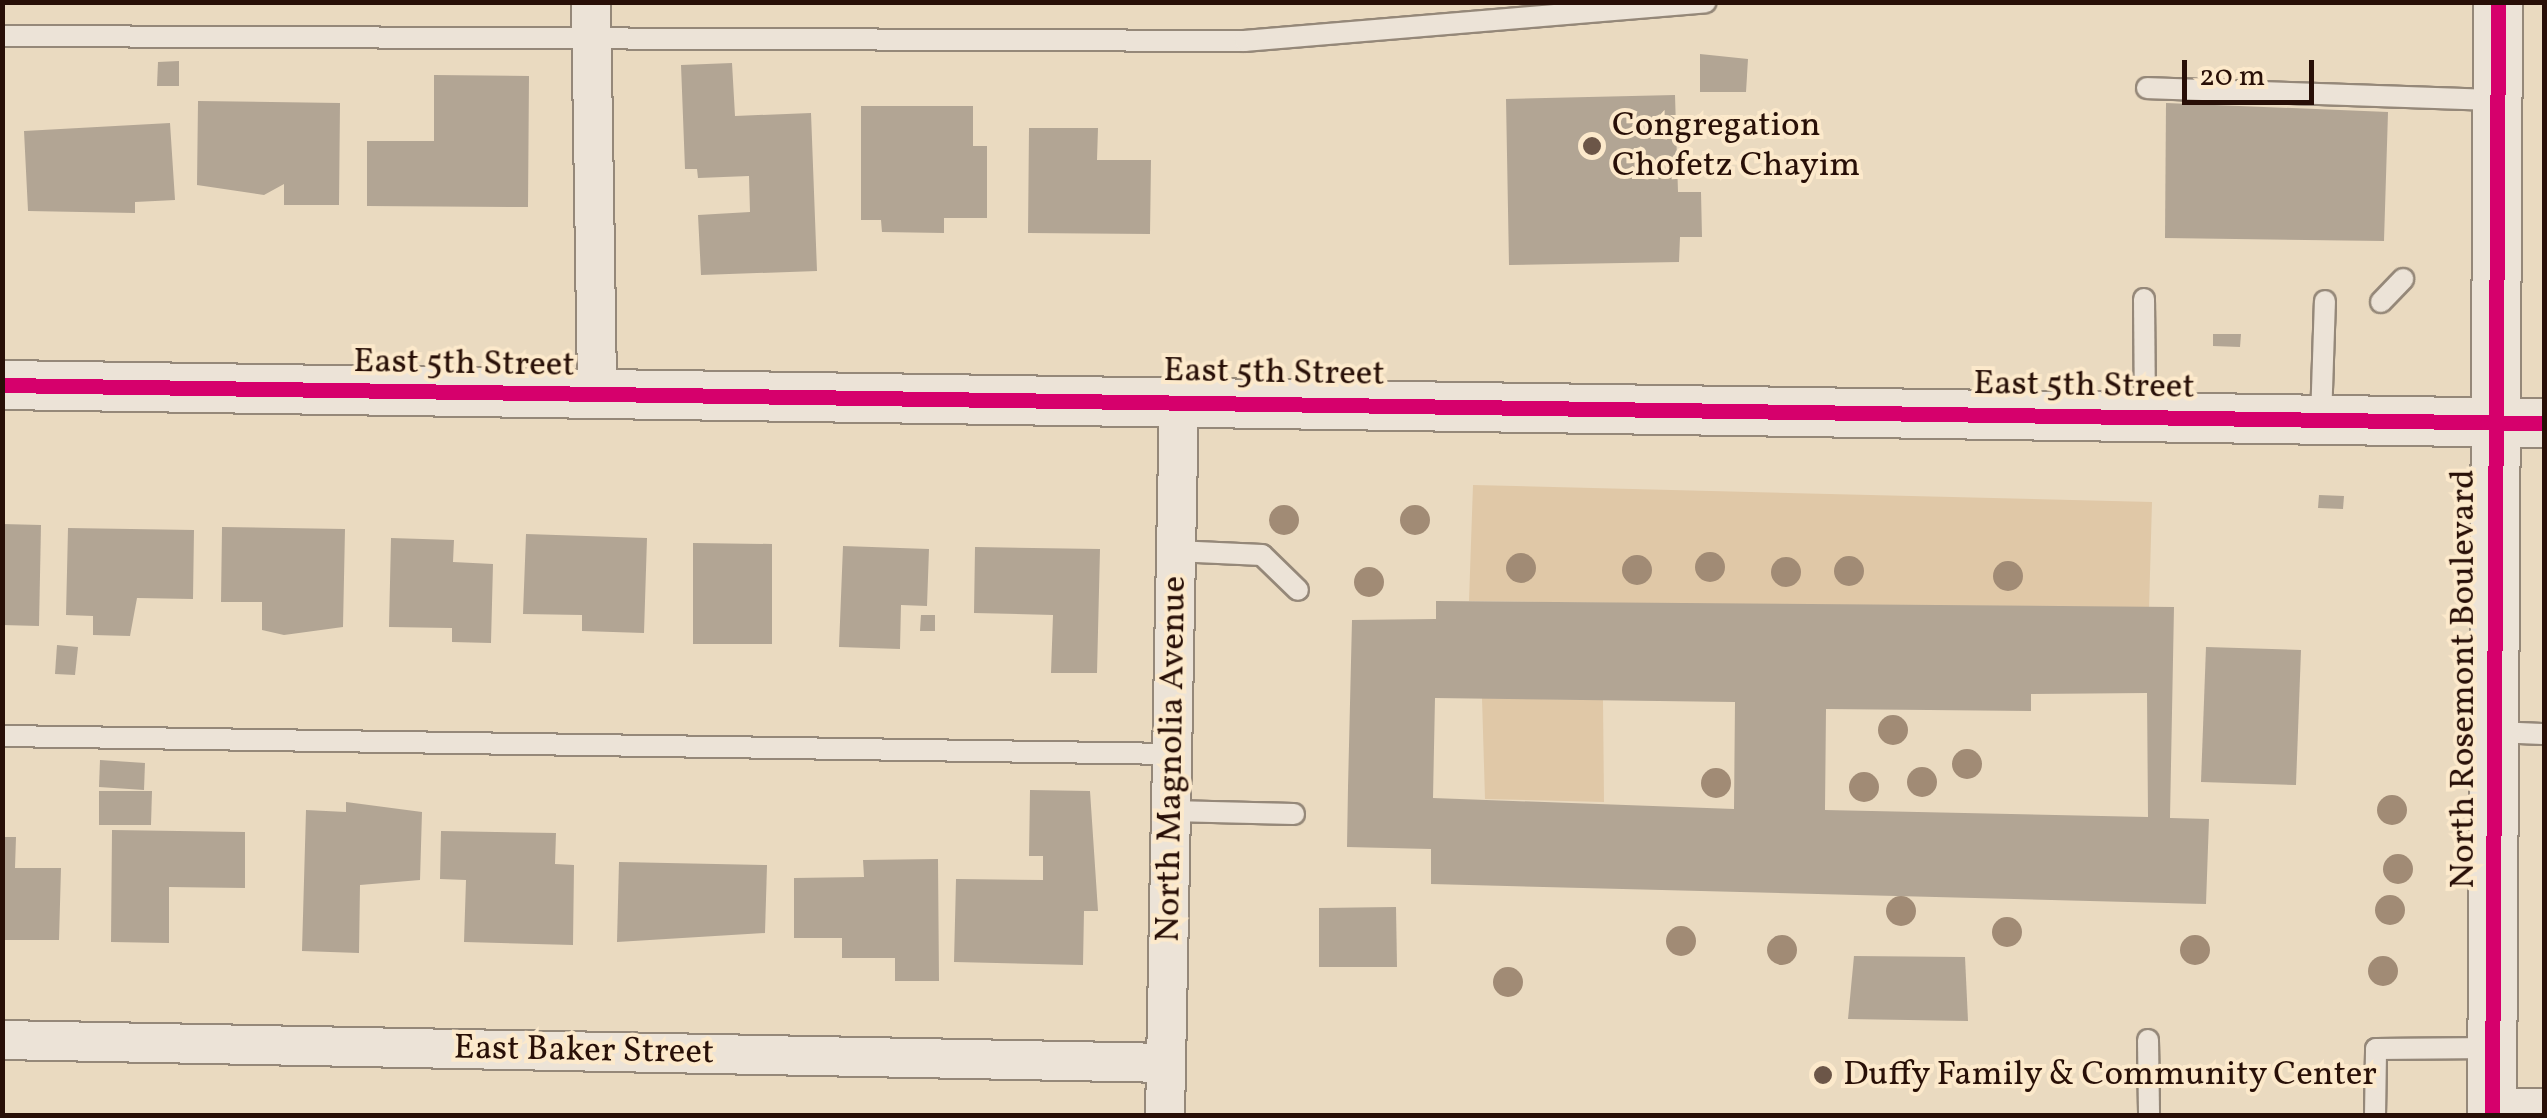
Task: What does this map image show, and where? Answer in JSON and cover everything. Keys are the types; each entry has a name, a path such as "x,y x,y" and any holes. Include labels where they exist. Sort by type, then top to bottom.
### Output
{"street":[{"name":"North Rosemont Boulevard","path":"2492,1112 2498,2"},
{"path":"591,21 597,397"},
{"name":"East 5th Street","path":"2,385 597,397 2544,422"},
{"name":"North Magnolia Avenue","path":"1165,1116 1179,402"},
{"name":"East Baker Street","path":"2,1040 1166,1063"},
{"path":"2492,1112 2544,1108"}],"lane":[{"path":"2,36 591,21 1245,41 1705,2"},
{"path":"2147,88 2500,100"},
{"path":"2381,302 2403,278"},
{"path":"2144,299 2145,417"},
{"path":"2320,420 2324,302"},
{"path":"1175,552 1262,555 1298,590"},
{"path":"2494,732 2544,734"},
{"path":"2,736 1171,754"},
{"path":"1170,811 1294,814"},
{"path":"2148,1040 2149,1116"},
{"path":"2375,1116 2376,1049 2492,1048"}],"shaded area":[{"path":"1473,485 2152,502 2149,610 1469,601"},
{"path":"1482,698 1603,700 1604,802 1485,799"}],"building":[{"path":"1700,54 1748,59 1746,92 1700,92"},
{"path":"179,61 179,86 157,86 158,62"},
{"path":"732,63 735,116 811,113 817,271 701,275 698,215 750,212 749,176 698,178 697,169 685,169 681,65"},
{"path":"434,75 529,76 528,207 367,206 367,141 434,141"},
{"name":"Congregation Chofetz Chayim","path":"1675,95 1678,192 1701,192 1702,237 1680,237 1679,262 1509,265 1506,99"},
{"path":"198,101 340,103 339,205 284,205 284,184 264,195 197,185"},
{"path":"2166,103 2388,112 2384,241 2165,238"},
{"path":"861,106 973,106 973,146 987,146 987,218 944,218 944,233 882,232 881,220 861,220"},
{"path":"170,123 175,200 135,202 135,213 28,211 24,131"},
{"path":"1029,128 1098,128 1097,160 1151,160 1150,234 1028,233"},
{"path":"2213,334 2241,334 2240,347 2213,346"},
{"path":"2319,495 2344,496 2343,509 2318,508"},
{"path":"2,524 41,525 39,626 2,625"},
{"path":"222,527 345,529 343,627 284,635 262,630 262,602 221,602"},
{"path":"68,528 194,530 193,599 137,598 130,636 93,635 93,616 66,615"},
{"path":"526,534 647,538 644,633 582,631 582,615 523,614"},
{"path":"391,538 454,540 453,562 493,564 491,643 452,642 452,628 389,627"},
{"path":"693,543 772,544 772,644 693,644"},
{"path":"843,546 929,549 927,606 901,605 900,649 839,647"},
{"path":"975,547 1100,549 1097,673 1051,673 1053,615 974,613"},
{"path":"1436,601 2174,607 2170,818 2209,819 2206,904 1431,884 1431,849 1347,847 1348,787 1352,620 1436,619","holes":["2147,693 2148,817 1825,810 1826,709 2031,711 2031,694","1435,698 1735,702 1734,809 1433,798"]},
{"path":"921,615 935,615 935,631 920,631"},
{"path":"57,645 78,647 75,675 55,674"},
{"path":"2206,647 2301,650 2296,785 2201,782"},
{"path":"100,760 145,763 144,790 99,787"},
{"path":"1030,790 1090,791 1098,911 1084,911 1083,965 954,962 956,879 1043,880 1043,856 1029,856"},
{"path":"99,791 152,791 151,825 99,825"},
{"path":"346,802 422,812 420,880 360,885 359,953 302,951 306,810 346,812"},
{"path":"112,830 245,832 245,888 169,887 169,943 111,942"},
{"path":"441,831 556,833 555,864 574,865 573,945 464,942 466,880 440,879"},
{"path":"2,837 16,837 15,868 61,868 59,940 2,940"},
{"path":"938,859 939,981 895,981 895,958 842,958 842,938 794,938 794,878 864,877 863,860"},
{"path":"619,862 767,865 765,933 617,942"},
{"path":"1396,907 1397,967 1319,967 1319,908"},
{"path":"1854,956 1965,957 1968,1021 1848,1019"}],"cycle path":[{"path":"2492,1116 2498,2"},
{"path":"2,385 2544,423"}],"place":[{"name":"Congregation Chofetz Chayim","path":"1592,146"},
{"name":"Duffy Family & Community Center","path":"1823,1075"}]}
